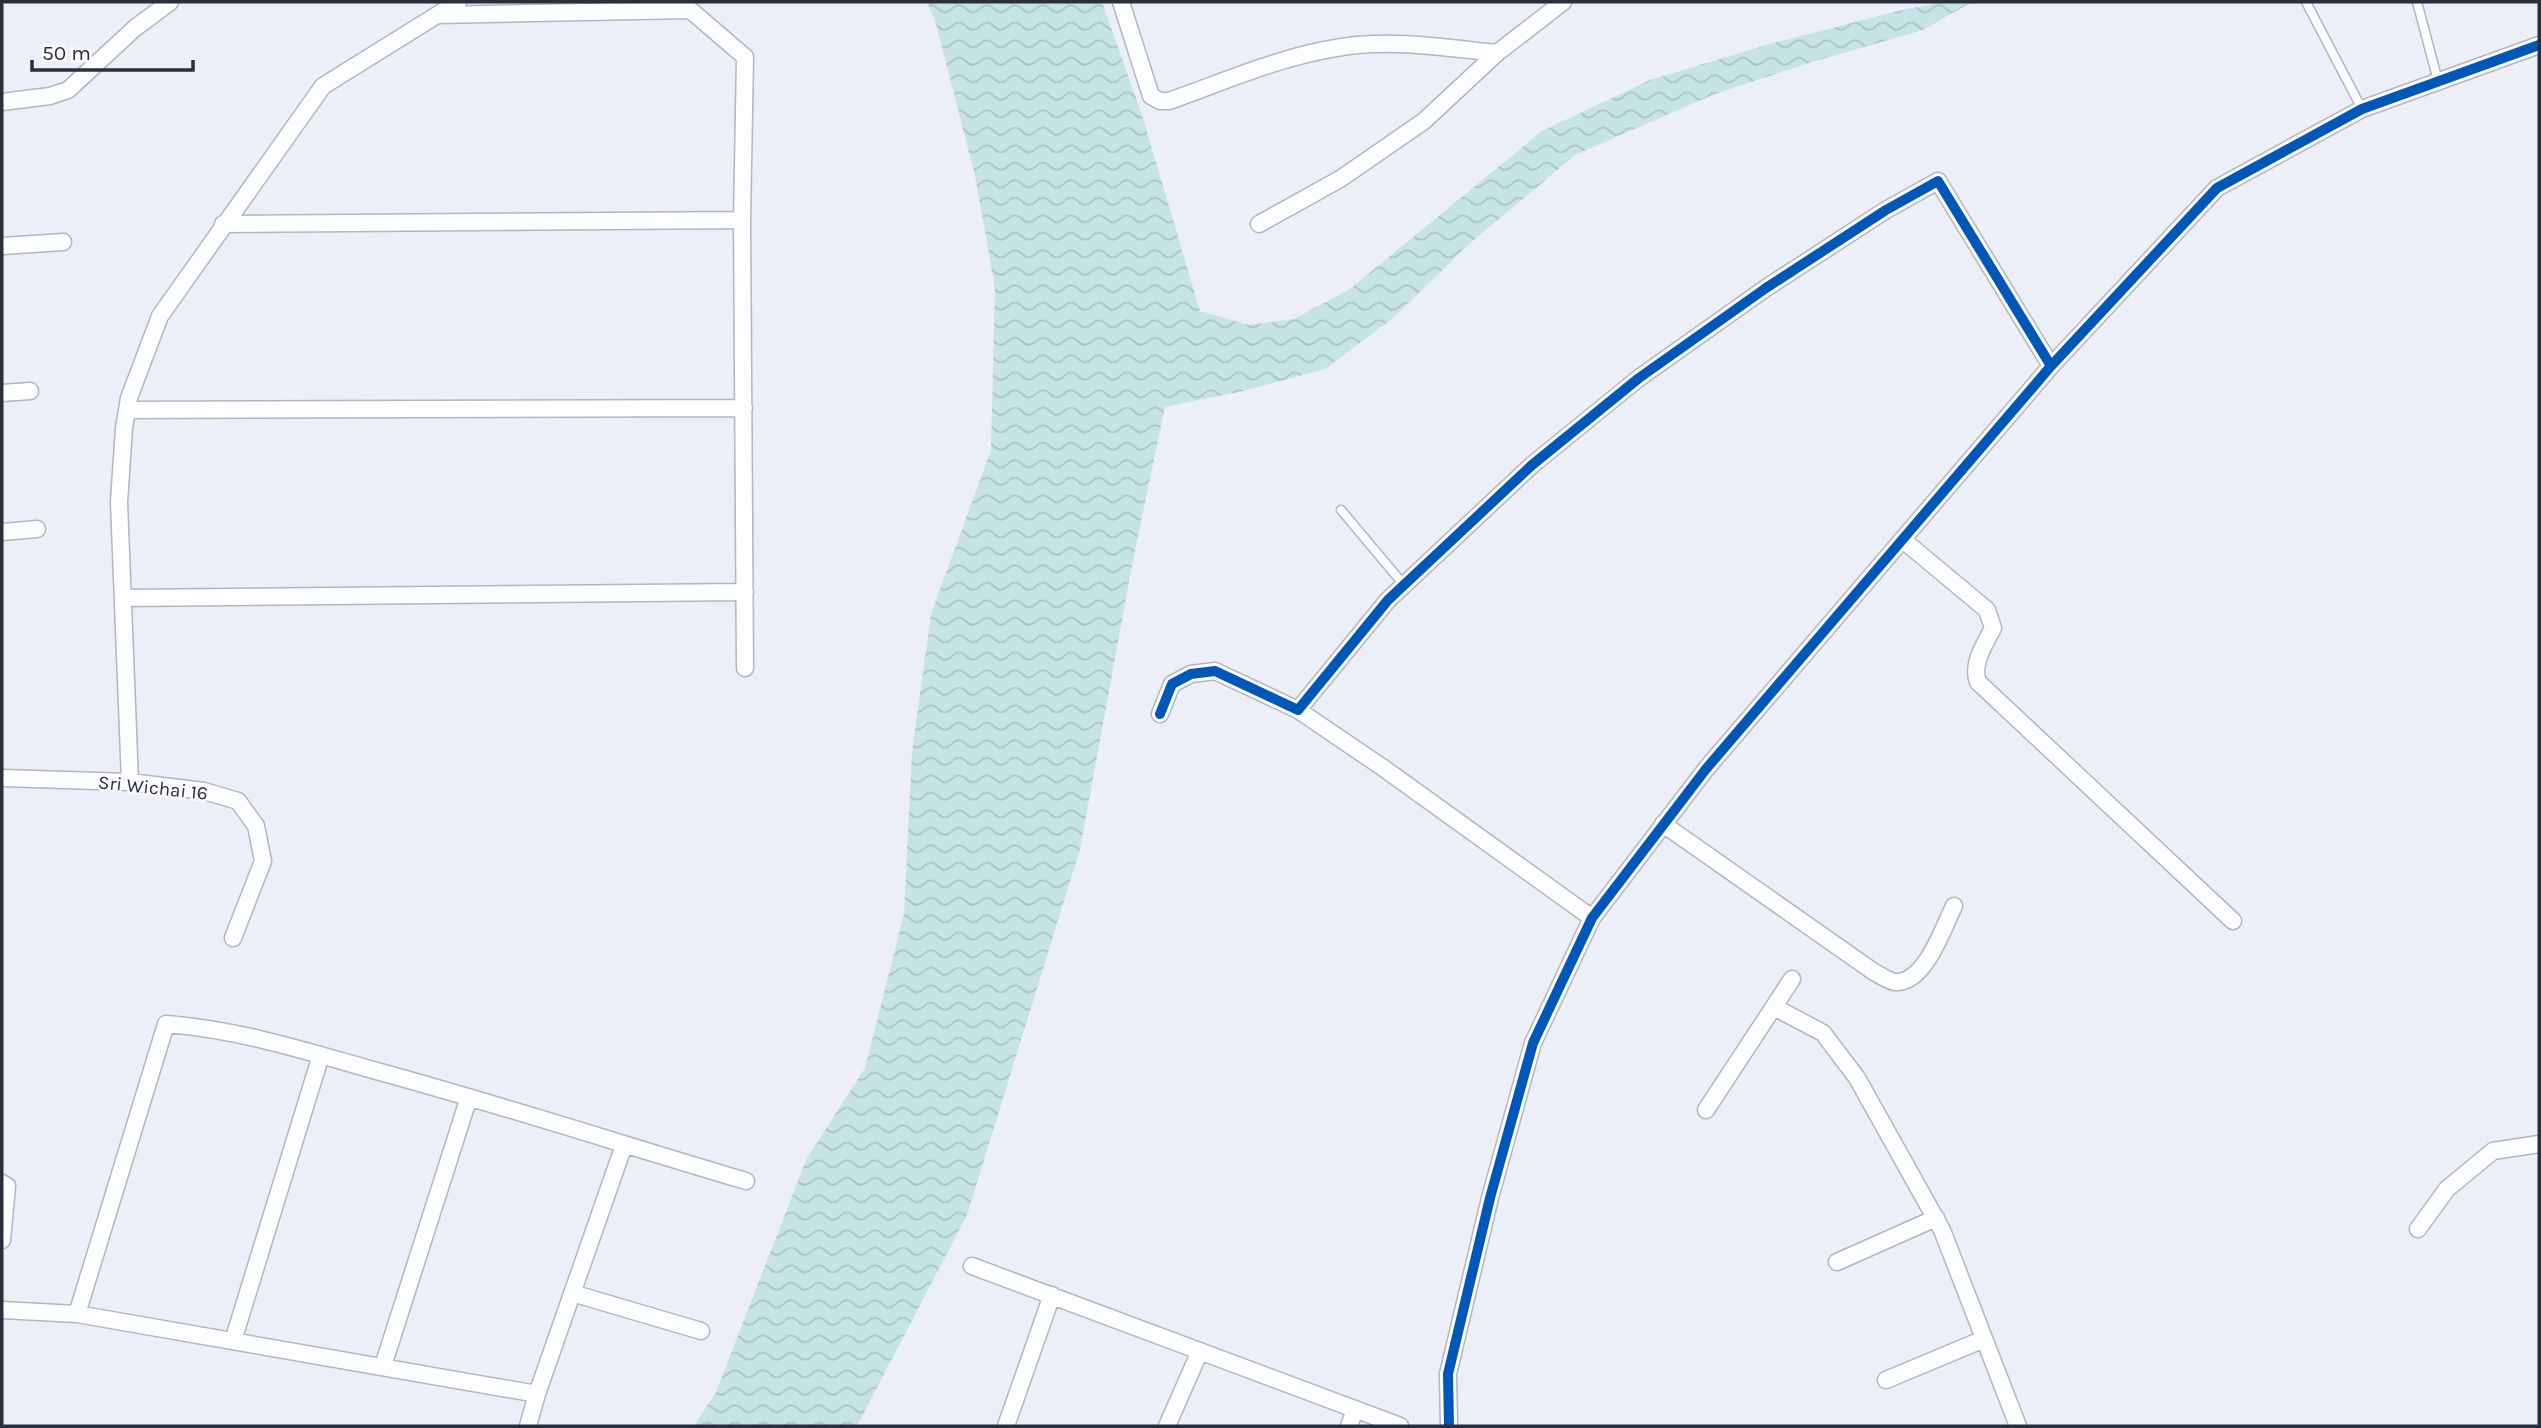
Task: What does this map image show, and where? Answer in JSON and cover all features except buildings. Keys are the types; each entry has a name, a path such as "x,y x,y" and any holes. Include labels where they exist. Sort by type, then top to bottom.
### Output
{"street":[{"path":"2,102 50,96 68,90 135,28 170,2"},
{"path":"130,782 125,598 119,502 129,398 160,316 323,86 458,2"},
{"path":"1121,2 1151,96 1160,101 1169,101 1276,61 1345,46 1405,46 1497,53"},
{"path":"1259,224 1340,179 1424,121 1497,53 1563,2"},
{"path":"438,15 686,6 745,57 742,220 745,668"},
{"path":"1449,1426 1448,1374 1490,1198 1533,1044 1592,918 1706,769 2051,366 2217,188 2362,108 2539,45"},
{"path":"1298,710 1388,600 1532,464 1639,378 1766,288 1886,210 1938,181 2051,366"},
{"path":"223,224 742,220"},
{"path":"2,246 63,242"},
{"path":"2,393 30,391"},
{"path":"127,410 744,408"},
{"path":"2,531 37,529"},
{"path":"1903,540 1987,610 1993,628 1975,673 1978,682 2233,921"},
{"path":"125,598 745,593"},
{"path":"1160,714 1172,684 1191,674 1215,671 1298,710 1592,918"},
{"name":"Sri Wichai 16","path":"2,778 130,782 205,791 238,802 256,826 263,861 233,938"},
{"path":"1663,824 1874,972 1894,982 1910,979 1922,970 1954,906"},
{"path":"1706,1110 1792,979"},
{"path":"1774,1007 1823,1033 1850,1069 1942,1230 2018,1426"},
{"path":"77,1314 166,1024 198,1026 321,1055 746,1181"},
{"path":"233,1341 321,1055"},
{"path":"383,1366 470,1097"},
{"path":"2418,1229 2447,1189 2493,1151 2539,1144"},
{"path":"528,1426 624,1145"},
{"path":"2,1183 7,1186 2,1240"},
{"path":"1837,1262 1936,1219"},
{"path":"972,1266 1401,1426"},
{"path":"572,1293 701,1331"},
{"path":"1006,1426 1052,1295"},
{"path":"2,1310 77,1314 537,1394"},
{"path":"1886,1380 1984,1339"},
{"path":"1167,1426 1200,1352"},
{"path":"1349,1426 1355,1409"}],"lane":[{"path":"2306,2 2362,108"},
{"path":"2417,2 2438,81"},
{"path":"1341,510 1404,586"}],"water":[{"path":"927,2 1102,2 1142,115 1200,311 1249,325 1294,319 1350,289 1542,131 1650,80 1773,43 1902,10 1944,2 1972,2 1923,30 1715,94 1575,155 1468,245 1392,319 1325,369 1243,391 1165,407 1134,555 1080,849 967,1215 857,1426 694,1426 716,1392 807,1158 865,1068 904,914 912,752 931,614 991,450 995,288 975,176 936,24"}],"cycle path":[{"path":"1449,1426 1448,1374 1490,1198 1533,1043 1592,918 1706,769 2051,366 2217,188 2362,109 2539,45"},
{"path":"1160,714 1172,684 1191,674 1215,671 1298,710 1388,600 1532,465 1639,378 1766,288 1886,210 1938,181 2051,366"}]}
